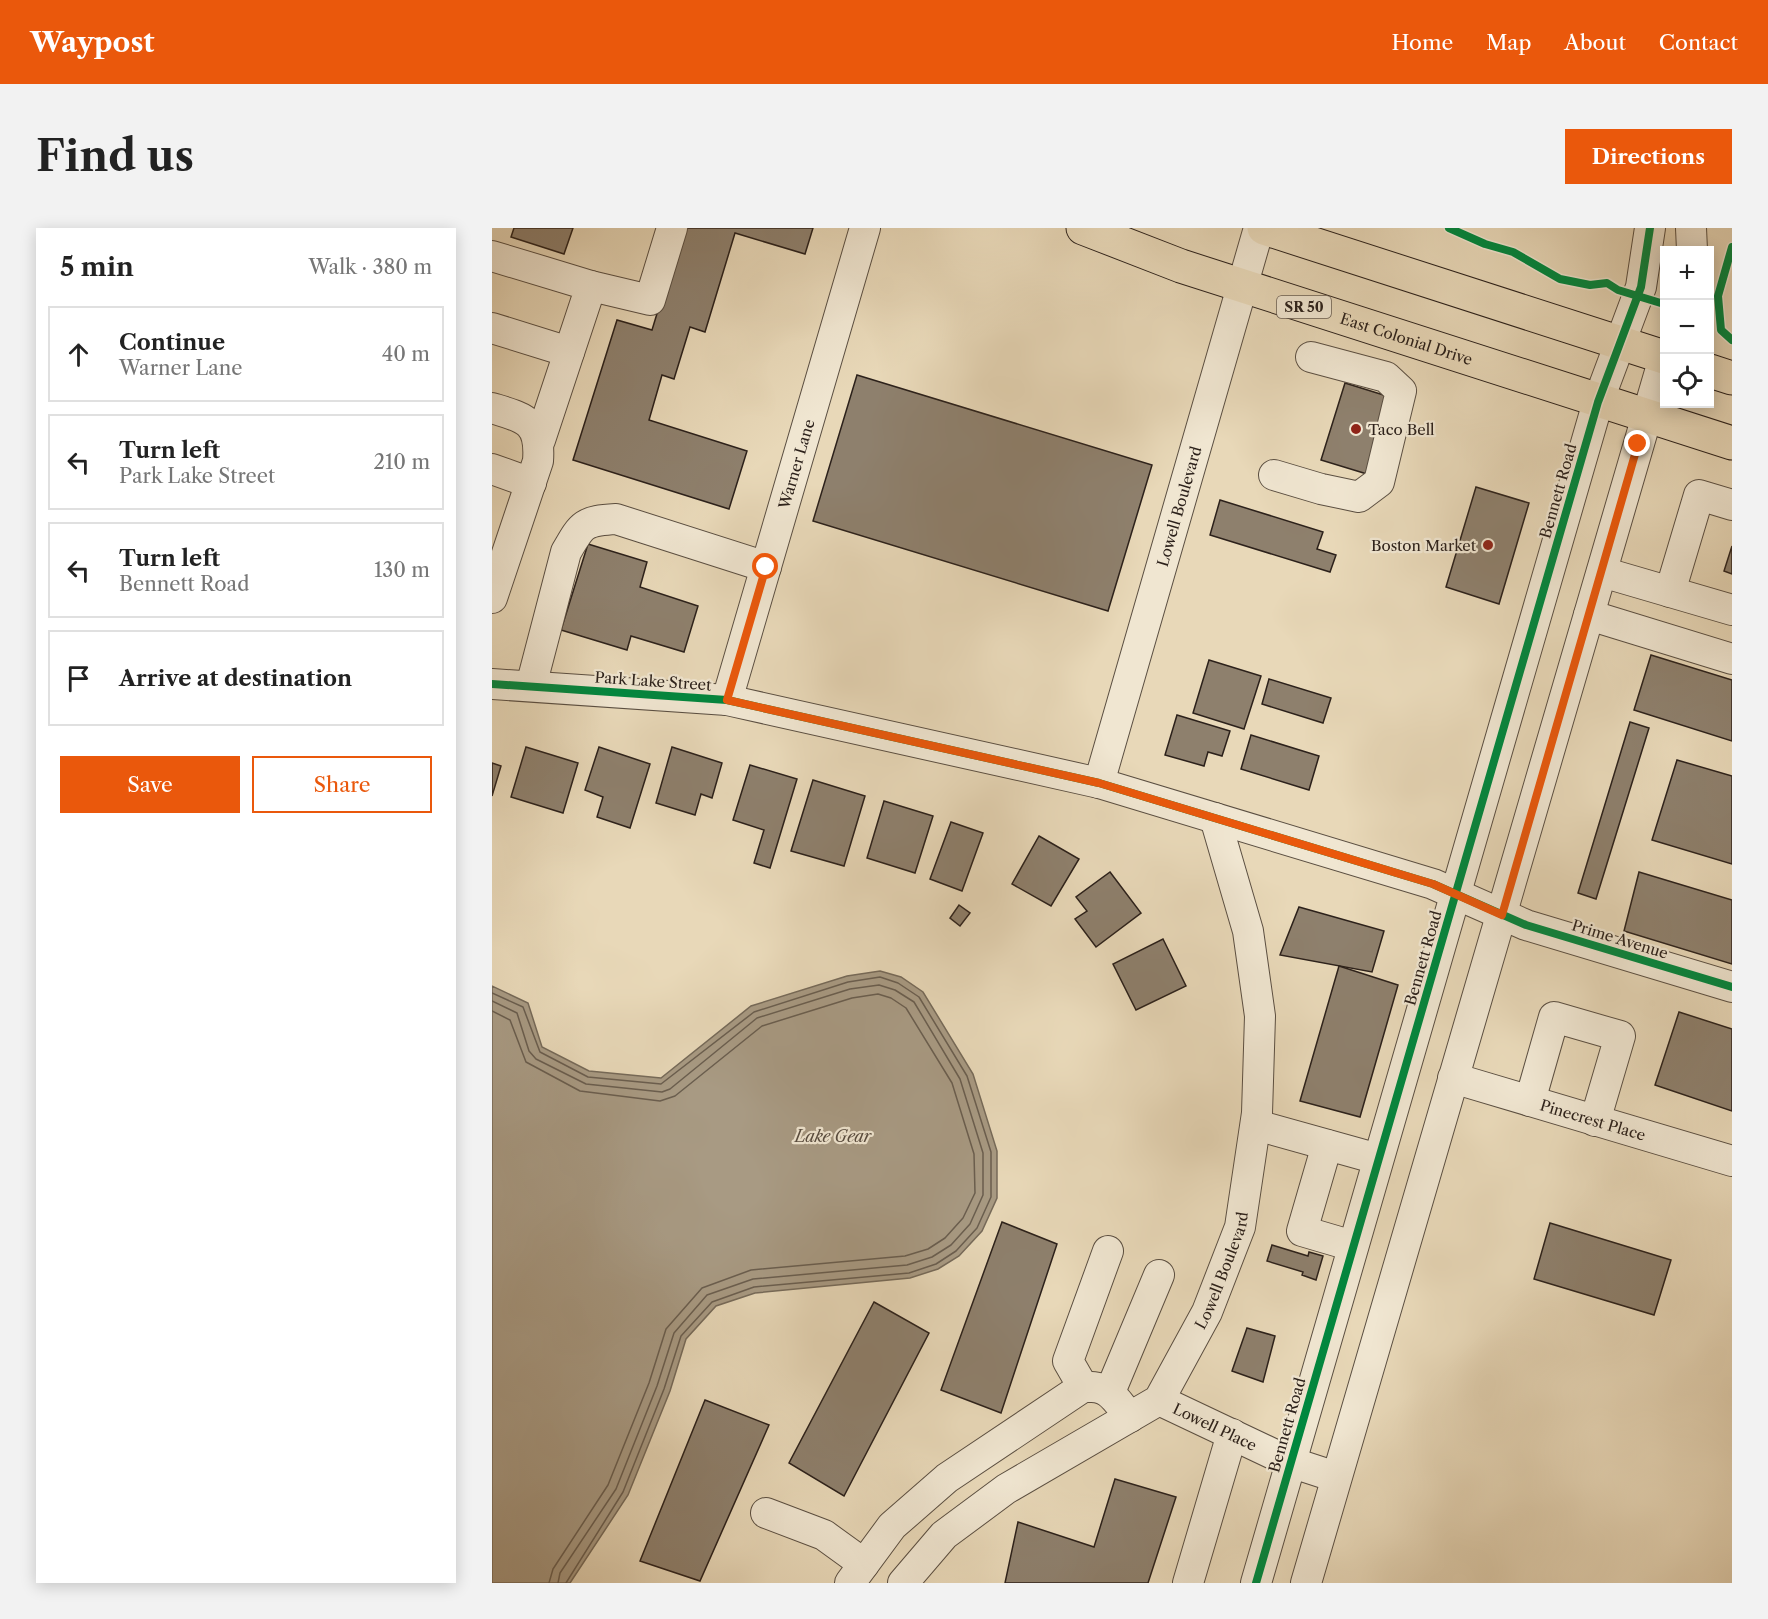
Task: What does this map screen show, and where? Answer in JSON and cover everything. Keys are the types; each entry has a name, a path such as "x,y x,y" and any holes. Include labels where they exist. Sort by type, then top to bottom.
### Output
{"highway":[{"name":"East Colonial Drive","path":"1083,228 1243,287 1732,443"},
{"path":"1264,228 1660,355"},
{"path":"1714,372 1732,378"}],"street":[{"path":"492,256 591,286 650,300 672,228"},
{"name":"Warner Lane","path":"727,700 865,228"},
{"name":"Lowell Boulevard","path":"1099,783 1259,228"},
{"name":"Bennett Road","path":"1256,1583 1598,402 1644,273 1650,228"},
{"path":"1691,228 1692,246"},
{"path":"492,598 531,483 538,460 540,440 591,286"},
{"path":"492,328 569,352"},
{"path":"1274,475 1359,497 1379,482 1401,391 1386,377 1311,357"},
{"path":"1306,1583 1660,373"},
{"path":"492,408 525,418 540,440"},
{"path":"492,469 531,483"},
{"path":"1670,592 1699,495 1732,505"},
{"path":"531,686 566,552 577,533 590,520 616,519 766,567"},
{"path":"1602,572 1732,610"},
{"path":"1589,615 1732,659"},
{"name":"Park Lake Street","path":"492,684 727,700 1099,783 1433,884 1502,915"},
{"name":"Lowell Boulevard","path":"1160,1400 1207,1312 1240,1227 1256,1125 1259,1005 1248,931 1215,818"},
{"name":"Prime Avenue","path":"1502,915 1526,925 1732,987"},
{"path":"1530,1101 1554,1017 1620,1036 1595,1121"},
{"name":"Pinecrest Place","path":"1453,1078 1732,1161"},
{"path":"1256,1125 1378,1160"},
{"path":"1327,1145 1302,1231 1353,1246"},
{"path":"1108,1251 1068,1361 1096,1389 1130,1417"},
{"path":"766,1513 824,1535 857,1574 892,1526 947,1478 1096,1389 1159,1275"},
{"path":"911,1581 944,1535 1006,1489 1160,1400"},
{"name":"Lowell Place","path":"1160,1400 1290,1462 1336,1477"},
{"path":"1188,1583 1232,1434"}],"water":[{"name":"Lake Gear","path":"880,971 901,977 923,992 973,1074 997,1151 997,1198 982,1231 959,1256 938,1269 910,1278 755,1293 716,1306 686,1339 670,1391 628,1495 570,1583 492,1583 492,986 528,1003 542,1047 589,1071 661,1078 751,1006 847,976"}],"building":[{"path":"514,228 573,228 564,254 511,237"},
{"path":"683,228 813,228 805,254 735,233 705,332 690,327 674,379 662,375 649,420 747,451 729,509 573,460 617,320 652,330"},
{"path":"857,375 1152,465 1108,611 813,521"},
{"name":"Taco Bell","path":"1345,383 1390,397 1367,474 1321,460"},
{"name":"Boston Market","path":"1476,487 1529,503 1499,604 1446,587"},
{"path":"1220,500 1323,532 1317,549 1336,555 1330,572 1210,535"},
{"path":"588,544 647,562 640,587 698,606 684,652 631,636 627,650 561,630"},
{"path":"1732,546 1732,574 1724,571"},
{"path":"1651,655 1732,680 1732,741 1634,710"},
{"path":"1209,660 1261,676 1244,729 1193,713"},
{"path":"1269,679 1331,698 1323,723 1262,704"},
{"path":"1177,715 1230,731 1222,756 1208,752 1204,766 1165,755"},
{"path":"1630,722 1649,728 1596,899 1578,893"},
{"path":"1251,735 1319,756 1309,790 1241,769"},
{"path":"526,747 578,763 563,813 511,797"},
{"path":"599,747 650,764 630,828 597,817 603,797 585,790"},
{"path":"672,747 722,763 712,798 701,794 695,815 656,803"},
{"path":"1677,760 1732,776 1732,864 1652,840"},
{"path":"492,763 501,766 492,796"},
{"path":"750,765 797,779 770,868 754,863 764,830 733,820"},
{"path":"813,780 865,796 844,866 791,851"},
{"path":"884,801 933,816 915,873 867,858"},
{"path":"951,822 983,833 962,891 930,879"},
{"path":"1039,836 1079,859 1051,906 1012,884"},
{"path":"1110,872 1141,913 1096,947 1075,919 1087,911 1076,897"},
{"path":"1639,872 1732,900 1732,964 1624,931"},
{"path":"959,905 970,913 960,926 950,918"},
{"path":"1299,907 1384,931 1372,972 1280,955"},
{"path":"1163,939 1186,986 1136,1010 1113,964"},
{"path":"1339,966 1398,985 1360,1117 1300,1101"},
{"path":"1679,1012 1732,1029 1732,1111 1655,1085"},
{"path":"1002,1222 1057,1244 1001,1413 941,1390"},
{"path":"1550,1223 1671,1260 1654,1315 1534,1279"},
{"path":"1272,1245 1308,1256 1309,1252 1323,1256 1316,1280 1302,1275 1303,1272 1267,1261"},
{"path":"874,1302 929,1333 844,1496 789,1463"},
{"path":"1247,1328 1275,1336 1263,1382 1232,1371"},
{"path":"705,1400 769,1425 700,1581 640,1561"},
{"path":"1115,1479 1176,1497 1148,1583 1005,1583 1018,1522 1094,1547"}],"cycle path":[{"path":"1449,228 1485,244 1513,252 1560,279 1590,285 1607,283 1618,290 1660,303"},
{"path":"1256,1583 1598,402 1641,287 1650,228"},
{"path":"1732,247 1718,296 1721,330 1732,340"},
{"path":"492,684 727,700 1099,783 1433,884 1526,925 1732,987"}],"place":[{"name":"Taco Bell","path":"1356,429"},
{"name":"Boston Market","path":"1488,545"}],"route":[{"path":"766,567 727,700 1099,783 1433,884 1502,915 1638,444"}]}
